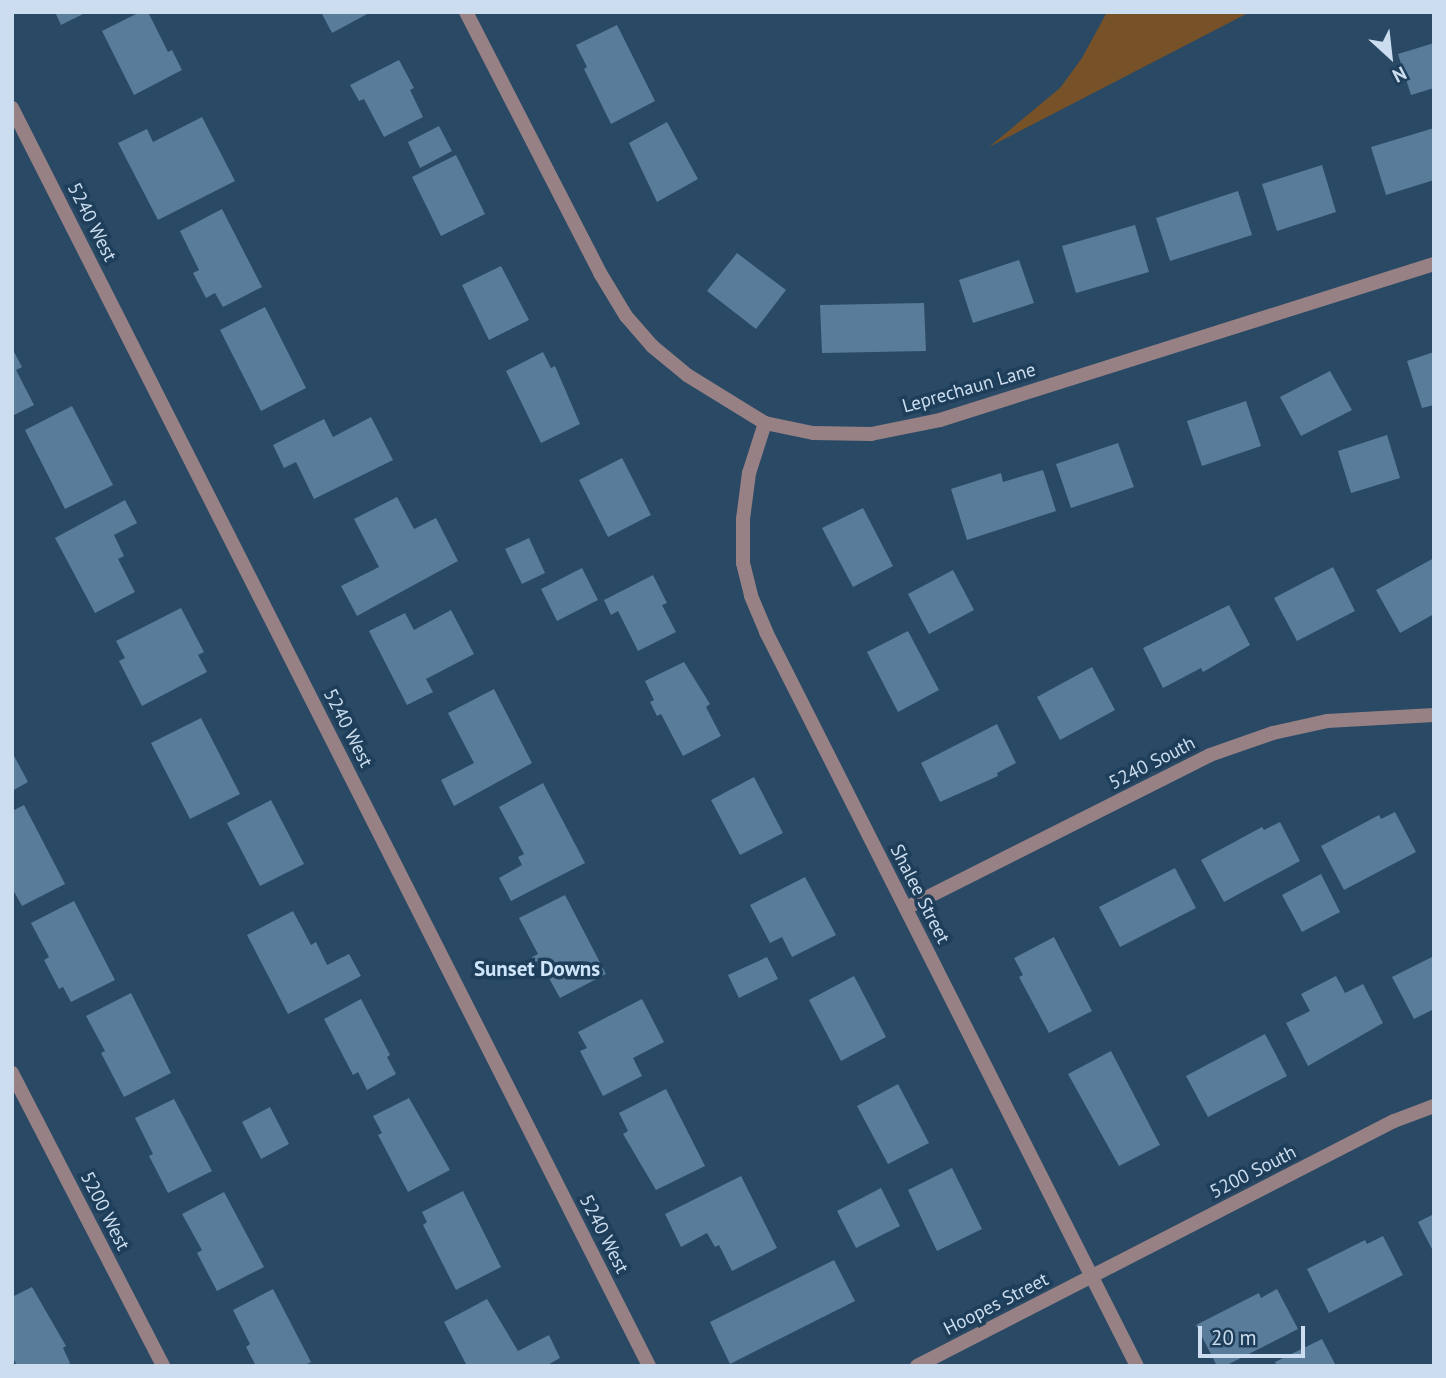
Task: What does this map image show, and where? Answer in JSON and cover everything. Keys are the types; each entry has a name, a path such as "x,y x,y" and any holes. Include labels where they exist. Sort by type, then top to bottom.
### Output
{"street":[{"name":"Leprechaun Lane","path":"466,12 600,273 626,316 652,346 687,375 765,423 813,433 871,434 940,420 1434,264"},
{"name":"5240 West","path":"12,108 649,1366"},
{"name":"Shalee Street","path":"765,423 749,473 743,519 743,563 751,596 766,632 1137,1366"},
{"name":"5240 South","path":"906,908 1210,755 1273,733 1327,721 1434,715"},
{"name":"5200 West","path":"12,1073 163,1366"},
{"name":"5200 South","path":"1092,1276 1394,1121 1434,1106"},
{"name":"Hoopes Street","path":"917,1366 1092,1276"}],"shaded area":[{"path":"1107,12 1250,12 989,147 1060,88 1082,58"}],"building":[{"path":"55,12 87,12 61,25"},
{"path":"140,12 148,12 168,52 172,50 182,70 134,95 102,31"},
{"path":"321,12 371,12 332,33"},
{"path":"617,25 655,101 611,124 584,69 587,67 576,45"},
{"path":"1434,43 1434,88 1411,95 1398,54"},
{"path":"399,60 414,88 410,90 423,117 384,137 364,99 359,101 350,85"},
{"path":"202,117 235,181 158,220 118,143 147,129 153,142"},
{"path":"667,122 698,179 657,202 629,143"},
{"path":"439,126 452,151 420,168 408,142"},
{"path":"1434,128 1434,180 1386,195 1371,147"},
{"path":"456,155 485,214 441,236 412,177"},
{"path":"1322,165 1336,212 1277,231 1262,184"},
{"path":"1238,191 1252,235 1170,261 1156,218"},
{"path":"222,209 262,287 223,307 215,293 206,298 193,273 199,270 180,231"},
{"path":"1135,225 1149,272 1076,293 1062,246"},
{"path":"737,253 786,290 756,329 707,291"},
{"path":"1019,260 1034,303 973,323 959,280"},
{"path":"501,266 529,320 489,340 462,285"},
{"path":"924,303 926,351 822,353 820,305"},
{"path":"265,307 306,388 261,411 220,330"},
{"path":"12,348 22,367 16,370 34,405 12,416"},
{"path":"543,352 551,368 555,366 580,424 541,443 506,371"},
{"path":"1434,352 1434,405 1422,408 1407,361"},
{"path":"1330,371 1352,410 1301,436 1280,397"},
{"path":"1246,401 1261,446 1202,466 1187,421"},
{"path":"72,406 113,485 65,509 25,430"},
{"path":"371,417 393,460 314,499 296,462 284,468 273,445 324,419 333,437"},
{"path":"1387,435 1400,478 1351,493 1338,451"},
{"path":"1118,443 1134,487 1071,508 1056,464"},
{"path":"622,458 651,515 608,537 579,480"},
{"path":"1043,470 1056,511 967,540 951,489 1001,473 1003,482"},
{"path":"397,497 414,529 436,518 458,561 357,616 341,586 379,567 354,519"},
{"path":"125,500 137,523 114,535 124,556 118,559 135,592 95,613 55,538"},
{"path":"863,508 893,566 853,587 822,528"},
{"path":"529,538 545,573 522,584 505,549"},
{"path":"1434,558 1434,614 1400,633 1376,590"},
{"path":"1333,567 1355,611 1297,641 1274,598"},
{"path":"582,568 598,600 557,621 541,589"},
{"path":"953,570 974,610 929,634 908,594"},
{"path":"653,575 667,603 662,605 676,632 638,651 618,611 611,615 604,600"},
{"path":"1229,605 1250,645 1203,672 1201,668 1163,688 1143,648"},
{"path":"181,608 204,652 198,655 207,672 142,706 119,661 125,658 116,641"},
{"path":"451,610 474,654 426,679 433,692 407,705 369,631 405,613 414,630"},
{"path":"908,631 939,690 898,712 867,652"},
{"path":"684,662 710,704 706,707 721,736 683,756 661,714 657,716 650,702 654,700 645,681"},
{"path":"1092,667 1115,710 1060,740 1037,697"},
{"path":"494,689 532,763 454,806 441,780 474,763 448,713"},
{"path":"201,718 240,794 190,819 151,743"},
{"path":"997,724 1016,763 997,773 998,776 940,802 921,763"},
{"path":"12,752 28,782 12,791"},
{"path":"754,777 783,833 740,855 711,800"},
{"path":"543,783 585,863 511,901 499,878 522,865 518,857 524,854 499,807"},
{"path":"271,800 304,864 260,886 227,823"},
{"path":"24,805 65,884 22,906 12,888 12,811"},
{"path":"1395,812 1416,852 1344,890 1321,846 1379,815 1381,819"},
{"path":"1280,822 1300,861 1224,902 1201,860 1262,827 1264,830"},
{"path":"1175,868 1196,908 1120,947 1099,907"},
{"path":"1321,874 1340,912 1302,932 1282,895"},
{"path":"805,877 836,935 792,957 782,937 770,943 750,905"},
{"path":"565,895 606,974 560,998 545,971 540,973 532,957 538,954 519,918"},
{"path":"74,901 115,980 71,1002 63,987 59,989 44,960 49,957 31,923"},
{"path":"293,911 311,945 316,942 327,965 349,954 361,976 288,1014 247,935"},
{"path":"1054,937 1092,1011 1049,1033 1019,977 1023,975 1014,958"},
{"path":"1434,956 1434,1009 1414,1019 1392,977"},
{"path":"767,957 778,979 739,998 728,975"},
{"path":"854,976 886,1037 841,1061 809,1000"},
{"path":"1336,976 1345,993 1363,984 1383,1023 1308,1066 1286,1023 1310,1011 1301,994"},
{"path":"131,993 171,1073 124,1097 101,1053 105,1051 86,1016"},
{"path":"361,999 390,1055 387,1057 396,1074 367,1090 358,1072 353,1075 324,1019"},
{"path":"642,999 664,1042 633,1058 642,1076 603,1096 580,1051 587,1048 578,1032"},
{"path":"1265,1034 1287,1076 1208,1117 1186,1076"},
{"path":"1111,1051 1160,1145 1119,1166 1068,1074"},
{"path":"898,1084 929,1143 888,1164 857,1106"},
{"path":"666,1089 705,1166 656,1190 623,1134 628,1131 619,1113"},
{"path":"409,1098 450,1170 408,1192 378,1135 382,1133 373,1116"},
{"path":"174,1099 212,1171 168,1193 149,1156 153,1154 135,1118"},
{"path":"270,1107 289,1144 261,1159 242,1122"},
{"path":"952,1168 982,1229 937,1251 908,1190"},
{"path":"741,1176 777,1248 732,1271 719,1245 715,1247 707,1233 681,1247 665,1214"},
{"path":"881,1188 900,1226 856,1248 837,1211"},
{"path":"463,1191 501,1267 456,1290 423,1225 427,1222 422,1212"},
{"path":"224,1192 264,1267 217,1291 197,1253 202,1250 182,1214"},
{"path":"1434,1214 1434,1253 1418,1222"},
{"path":"1383,1236 1403,1275 1329,1313 1307,1269 1365,1240 1367,1244"},
{"path":"834,1260 855,1301 730,1364 710,1322"},
{"path":"32,1287 66,1346 63,1348 70,1363 66,1366 17,1366 12,1356 12,1297"},
{"path":"273,1289 311,1362 303,1366 256,1366 246,1347 250,1344 233,1310"},
{"path":"1277,1289 1298,1329 1225,1366 1217,1366 1196,1325 1259,1293 1261,1298"},
{"path":"487,1299 518,1351 549,1335 560,1358 546,1366 467,1366 444,1322"},
{"path":"1322,1339 1336,1366 1277,1366 1275,1362"}],"district":[{"name":"Sunset Downs","path":"537,969"}]}
